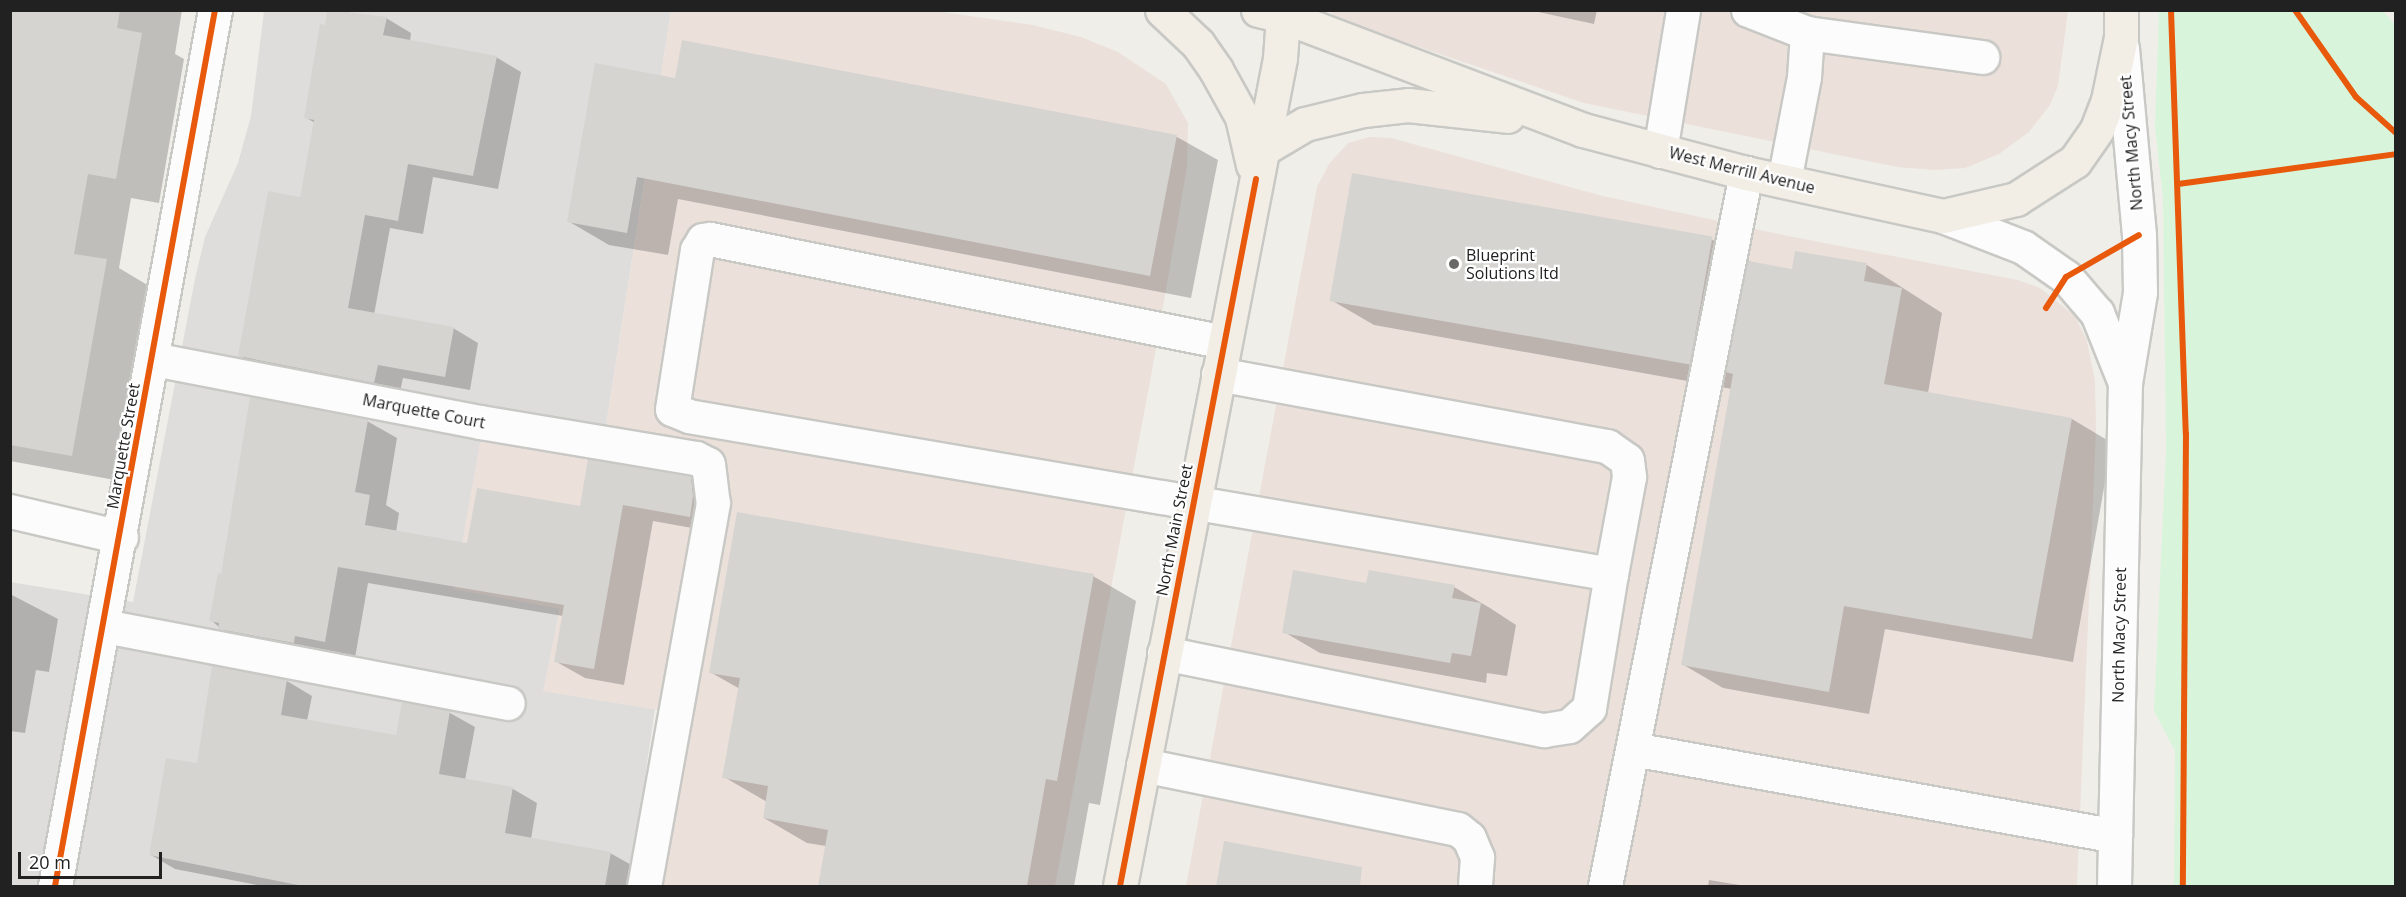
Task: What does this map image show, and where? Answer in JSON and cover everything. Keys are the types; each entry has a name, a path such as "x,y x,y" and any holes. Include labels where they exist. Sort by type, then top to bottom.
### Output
{"main road":[{"path":"1162,10 1198,44 1216,70 1242,117 1258,164 1305,124 1408,105 1477,110 1582,130"},
{"name":"North Main Street","path":"1120,886 1280,58 1275,12"},
{"name":"West Merrill Avenue","path":"1275,12 1582,130 1746,173 1943,216 2016,199 2075,161 2103,115 2121,24"}],"street":[{"name":"Marquette Street","path":"55,886 121,537 214,10"},
{"path":"1660,151 1683,10"},
{"path":"1748,10 1808,33 1982,57"},
{"name":"North Macy Street","path":"2114,886 2125,382 2140,292 2139,235 2121,24"},
{"path":"1784,182 1804,77 1808,33"},
{"path":"1605,886 1746,173"},
{"name":"North Macy Street","path":"1943,216 2024,247 2066,277 2097,313 2125,382"},
{"path":"1224,342 710,239 703,240 697,250 672,409 689,416 1611,574"},
{"name":"Marquette Court","path":"153,359 480,422 696,458 708,464 713,502 644,886"},
{"path":"1164,653 1544,730 1569,726 1589,708 1629,477 1626,460 1607,446 1218,374"},
{"path":"10,512 121,537"},
{"path":"104,626 508,703"},
{"path":"1633,749 2115,836"},
{"path":"1143,765 1458,829 1469,838 1477,857 1475,886"}],"shaded area":[{"path":"928,10 1033,25 1081,37 1118,52 1166,84 1188,123 1187,167 1152,371 1055,886 656,886 684,714 543,691 560,609 454,589 482,431 605,432 671,11"},
{"path":"264,11 671,11 605,432 455,589 560,608 544,691 655,709 629,886 11,886 10,582 133,602 205,237 238,163 251,116"},
{"path":"1329,11 2068,11 2058,86 2050,105 2029,132 1999,154 1965,168 1934,170 1897,167 1584,103 1342,21"},
{"path":"1369,137 1391,138 1603,196 1788,236 2018,280 2040,288 2075,316 2087,341 2095,381 2096,431 2077,886 1186,886 1317,187 1329,164 1348,143"}],"green space":[{"path":"2159,11 2383,11 2395,25 2395,886 2174,886 2175,751 2154,711 2166,449 2163,199 2155,127"}],"building":[{"path":"10,10 120,10 117,28 142,33 116,179 88,174 74,254 107,259 72,456 10,445"},
{"path":"327,10 387,17 383,35 497,56 473,176 408,164 398,221 365,215 348,308 454,327 445,377 378,365 374,383 238,356 268,191 300,197 314,120 304,118 320,24 325,25"},
{"path":"682,40 1177,135 1150,276 637,177 627,233 567,222 595,63 675,78"},
{"path":"1352,173 1712,237 1690,365 1329,301"},
{"path":"1795,251 1867,263 1864,281 1902,288 1884,384 2072,418 2032,639 1844,606 1829,692 1681,665 1733,374 1726,372 1748,261 1792,269"},
{"path":"250,397 368,420 355,492 370,495 365,525 467,543 477,488 580,506 588,459 691,477 693,496 690,517 623,505 594,669 554,662 564,605 338,567 325,642 295,636 294,643 218,629 219,623 209,621 218,573 221,574"},
{"path":"737,512 1094,574 1057,781 1046,779 1027,886 818,886 828,830 763,818 768,786 722,778 740,678 709,673"},
{"path":"1293,570 1366,583 1369,570 1455,585 1452,598 1481,603 1471,656 1452,653 1450,663 1282,633"},
{"path":"212,666 287,680 281,715 396,735 402,702 450,711 439,774 513,787 505,833 611,852 605,886 303,886 149,855 166,758 197,763"},
{"path":"1224,841 1362,867 1360,886 1216,886"}],"cycle path":[{"path":"55,886 215,10"},
{"path":"2171,10 2186,434 2183,886"},
{"path":"2295,10 2356,97 2396,133"},
{"path":"2178,184 2396,154"},
{"path":"1120,886 1256,179"},
{"path":"2046,308 2066,277 2139,235"}],"place":[{"name":"Blueprint Solutions ltd","path":"1454,264"}]}
